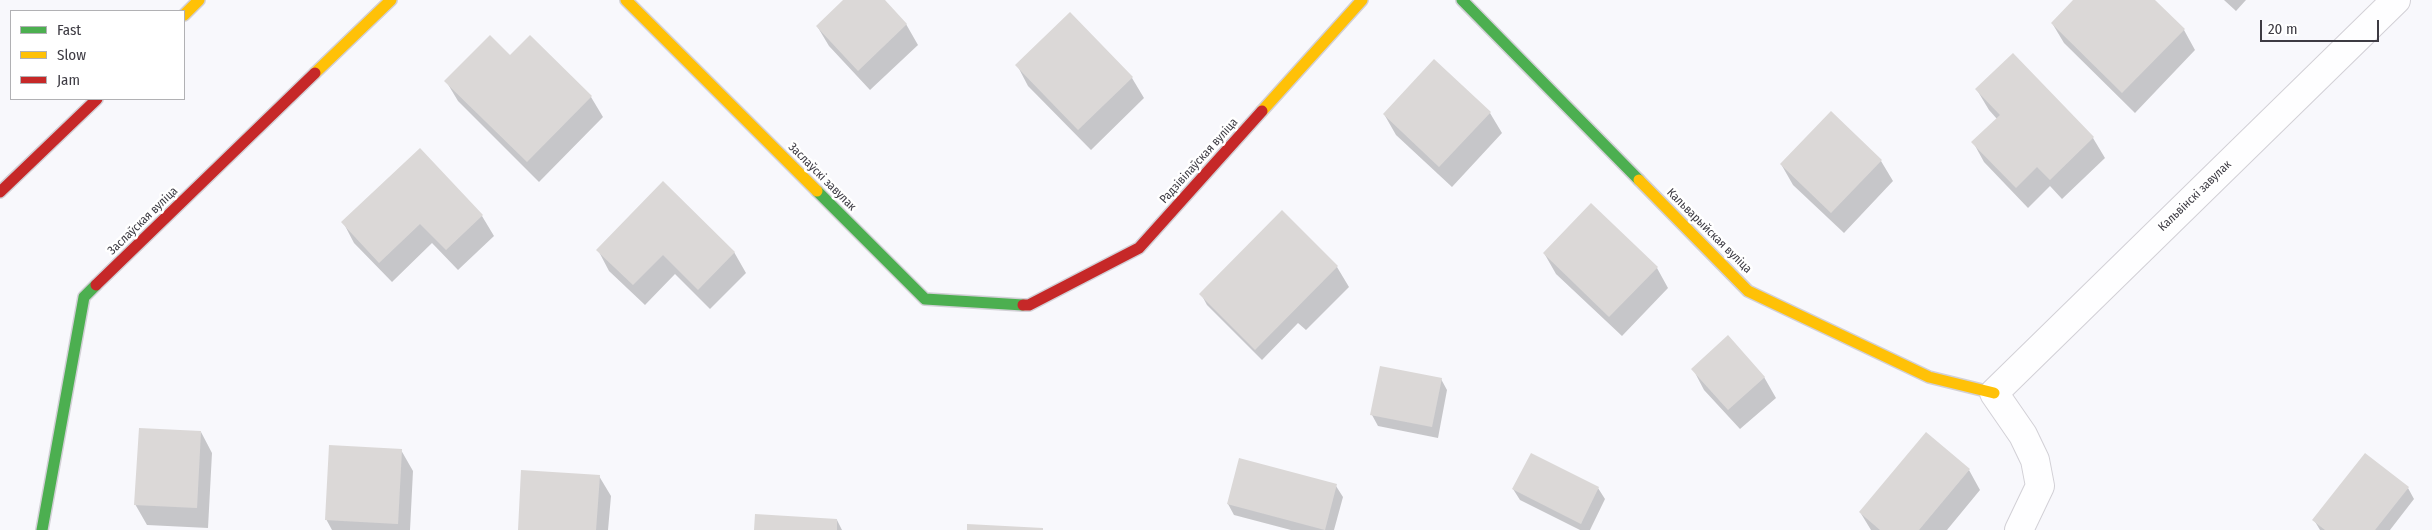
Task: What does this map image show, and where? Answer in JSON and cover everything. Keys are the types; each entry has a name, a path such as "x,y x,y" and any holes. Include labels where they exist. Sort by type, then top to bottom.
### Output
{"street":[{"path":"185,14 198,0"},
{"name":"Заслаўская вуліца","path":"42,530 84,296 391,0"},
{"name":"Заслаўскі завулак","path":"626,0 925,299 1029,305"},
{"name":"Радзівілаўская вуліца","path":"1029,305 1139,248 1362,0"},
{"name":"Кальварыйская вуліца","path":"1462,0 1748,291 1929,378 1994,393"},
{"name":"Кальвінскі завулак","path":"1994,393 2396,0"},
{"path":"0,192 96,100"},
{"path":"1994,393 2023,435 2035,460 2040,486 2019,530"}],"building":[{"path":"843,0 885,0 907,24 858,71 816,26"},
{"path":"2073,0 2155,0 2185,29 2122,93 2051,23"},
{"path":"1070,12 1133,77 1078,130 1015,65"},
{"path":"490,35 510,55 530,35 592,96 527,162 444,81"},
{"path":"2013,53 2094,137 2050,180 2037,167 2016,188 1971,142 2000,115 1975,89"},
{"path":"1434,59 1491,112 1439,167 1383,114"},
{"path":"1831,111 1882,160 1831,213 1780,164"},
{"path":"420,148 483,215 446,250 420,224 379,263 341,222"},
{"path":"663,181 735,252 698,290 663,255 633,285 596,250"},
{"path":"1591,203 1658,267 1609,317 1543,253"},
{"path":"1282,210 1338,266 1255,350 1199,294"},
{"path":"1728,335 1765,377 1728,410 1691,369"},
{"path":"1380,366 1442,378 1432,427 1370,415"},
{"path":"139,428 201,431 197,508 134,505"},
{"path":"1926,432 1970,469 1919,530 1880,530 1859,512"},
{"path":"329,445 402,449 398,524 325,520"},
{"path":"1531,453 1599,487 1581,524 1512,489"},
{"path":"2365,453 2409,487 2375,530 2325,530 2312,520"},
{"path":"1239,458 1337,484 1325,530 1227,504"},
{"path":"521,470 600,475 596,530 518,530"},
{"path":"755,514 837,519 837,530 754,530"},
{"path":"967,524 1043,528 1043,530 967,530"}],"traffic: fast":[{"path":"1462,0 1639,180"},
{"path":"817,191 925,299 1023,305"},
{"path":"42,530 84,297 96,285"}],"traffic: slow":[{"path":"185,14 199,0"},
{"path":"315,73 391,0"},
{"path":"626,0 817,191"},
{"path":"1262,111 1362,0"},
{"path":"1639,180 1748,291 1929,377 1994,393"}],"traffic: jam":[{"path":"96,285 315,73"},
{"path":"0,192 96,100"},
{"path":"1023,305 1029,305 1139,248 1262,111"}]}
